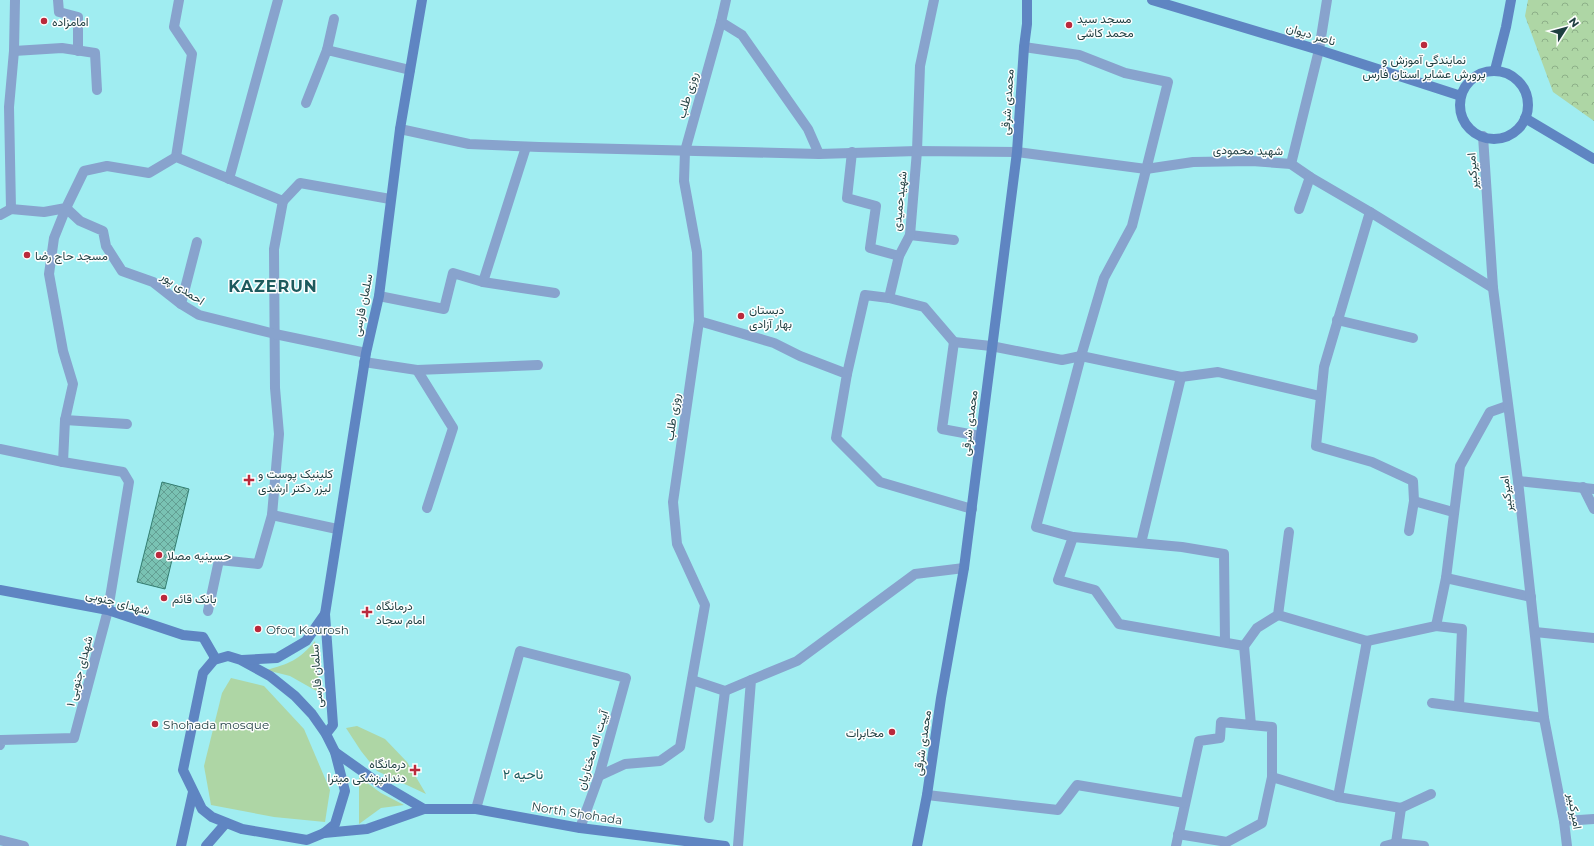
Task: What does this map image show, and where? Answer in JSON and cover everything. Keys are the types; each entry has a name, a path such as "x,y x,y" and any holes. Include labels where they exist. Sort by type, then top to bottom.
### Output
{"main road":[{"name":"سلمان فارسی","path":"326,734 333,725 325,614 337,529 365,358 379,296 400,129 422,0"},
{"name":"محمدی شرقی","path":"916,846 927,795 941,698 964,568 972,509 991,346 1017,152 1027,24 1027,0"},
{"name":"ناصر دیوان","path":"1152,0 1176,4 1461,96"},
{"path":"1495,70 1511,0"},
{"path":"1495,70 1515,79 1522,87 1527,97 1528,107 1525,118 1520,127 1506,137 1490,139 1469,128 1463,119 1460,108 1461,96 1466,86 1475,76 1495,70"},
{"path":"1525,118 1594,159"},
{"name":"شهدای جنوبی","path":"0,590 108,610 183,635 203,637 214,656 214,660"},
{"name":"سلمان فارسی","path":"241,660 277,658 306,641 325,614"},
{"path":"324,833 335,824 345,791 335,752 326,734 312,714 295,696 270,676 241,660 228,656 214,660 203,673 183,770 202,809 212,817 242,829 307,840 324,833 367,828 424,809"},
{"path":"335,752 373,779 424,809"},
{"path":"182,846 193,792"},
{"name":"North Shohada","path":"424,809 476,809 580,828 725,846"},
{"path":"206,846 226,823"}],"street":[{"path":"11,209 9,107 14,51 15,0"},
{"path":"58,0 59,12 78,17 78,51"},
{"path":"63,462 65,420 73,384 63,351 49,274 54,238 74,187 84,171 107,166 150,173 176,157 192,54 174,27 179,0"},
{"path":"229,179 278,0"},
{"name":"روزی طلب","path":"599,776 625,764 660,761 680,747 705,605 677,544 673,502 699,321 697,252 684,181 685,151 726,0"},
{"name":"شهیدحمیدی","path":"889,298 899,256 910,235 917,151 920,66 934,0"},
{"path":"1291,164 1319,50 1326,0"},
{"path":"306,103 327,50 334,19"},
{"path":"721,22 742,34 808,129 819,154"},
{"path":"1024,47 1079,55 1125,73 1168,82 1132,226 1104,278 1081,356 1036,527 1073,537 1182,547 1224,554 1225,642"},
{"path":"14,51 62,48 95,53 97,90"},
{"path":"327,50 410,70"},
{"name":"شهید محمودی","path":"400,129 469,144 526,147 819,154 917,151 1017,152 1146,169 1193,162 1252,161 1291,164 1310,178 1370,212 1493,288"},
{"name":"امیرکبیر","path":"1482,136 1493,288 1518,481 1544,718 1564,821 1567,846"},
{"path":"483,282 526,147"},
{"path":"852,152 847,198 876,206 870,248 899,256"},
{"path":"176,157 283,201"},
{"path":"1299,209 1310,178"},
{"path":"208,611 219,560 258,564 272,515 279,434 275,388 274,249 283,201 300,183 390,199"},
{"path":"0,215 11,209 44,212 66,208"},
{"name":"احمدی پور","path":"66,208 80,221 103,231 106,246 122,271 153,282 181,304 199,315 417,370 538,365"},
{"path":"1370,212 1324,366 1316,446 1372,462 1413,481 1414,501 1409,531"},
{"path":"910,235 954,240"},
{"path":"181,304 197,242"},
{"path":"379,296 444,309 453,273 483,282 555,293"},
{"path":"972,509 880,482 836,438 847,374 865,295 889,298 924,307 954,342 991,346 1062,360 1081,356 1181,377 1218,372 1320,396"},
{"path":"1337,320 1413,338"},
{"path":"699,321 774,343 800,356 847,374"},
{"path":"954,342 942,429 980,436"},
{"path":"417,370 453,428 427,508"},
{"path":"1140,543 1181,377"},
{"path":"1436,626 1446,578 1460,466 1490,412 1508,406"},
{"path":"65,420 127,424"},
{"name":"۱ شهدای جنوبی","path":"0,449 123,472 129,482 108,610 74,738 1,740 0,744"},
{"path":"1518,481 1594,489"},
{"path":"1582,487 1594,509"},
{"path":"1414,501 1454,512"},
{"path":"272,515 337,529"},
{"path":"1278,615 1289,532"},
{"path":"1073,537 1058,580 1095,590 1119,624 1244,646"},
{"path":"692,680 725,691 797,661 915,574 964,568"},
{"path":"1446,578 1531,598"},
{"path":"1251,725 1244,646 1257,628 1278,615 1367,641 1436,626 1462,629 1459,706"},
{"path":"1535,632 1594,638"},
{"path":"1338,797 1367,641"},
{"name":"آییت اله مختاریان","path":"476,809 520,651 626,678 599,776 580,828"},
{"path":"738,846 751,680"},
{"path":"709,818 725,691"},
{"path":"1432,703 1544,718"},
{"path":"1176,846 1178,834 1199,741 1220,738 1221,722 1272,727 1272,777 1262,823 1227,842 1178,834"},
{"path":"1272,777 1338,797 1401,808 1431,794"},
{"path":"927,795 1058,810 1077,785 1185,804"},
{"path":"1396,843 1401,808"},
{"path":"1564,821 1594,819"},
{"path":"0,840 24,846"},
{"path":"1385,846 1396,843 1424,846"}],"green space":[{"path":"1528,0 1594,0 1594,121 1553,92 1525,16"},
{"path":"315,641 320,693 290,676 266,670 281,666 299,657"},
{"path":"231,678 264,686 304,729 330,790 325,822 274,817 211,805 204,766 222,693"},
{"path":"357,726 385,739 407,762 426,794 377,771 361,751 346,728"},
{"path":"359,777 381,793 404,805 381,808 359,824"}],"building":[{"name":"حسینیه مصلا","path":"162,482 189,489 165,589 137,582"}],"place":[{"name":"امامزاده","path":"44,21"},
{"name":"مسجد سید محمد کاشی","path":"1069,25"},
{"name":"نمایندگی آموزش و پرورش عشایر استان فارس","path":"1424,45"},
{"name":"مسجد حاج رضا","path":"27,255"},
{"name":"دبستان بهار آزادی","path":"741,316"},
{"name":"کلینیک پوست و لیزر دکتر ارشدی","path":"249,480"},
{"name":"حسینیه مصلا","path":"159,555"},
{"name":"بانک قائم","path":"164,598"},
{"name":"درمانگاه امام سجاد","path":"367,612"},
{"name":"Ofoq Kourosh","path":"258,629"},
{"name":"Shohada mosque","path":"155,724"},
{"name":"مخابرات","path":"892,732"},
{"name":"درمانگاه دندانپزشکی میترا","path":"415,770"}],"district":[{"name":"KAZERUN","path":"273,286"},
{"name":"ناحیه ۲","path":"523,774"}]}
